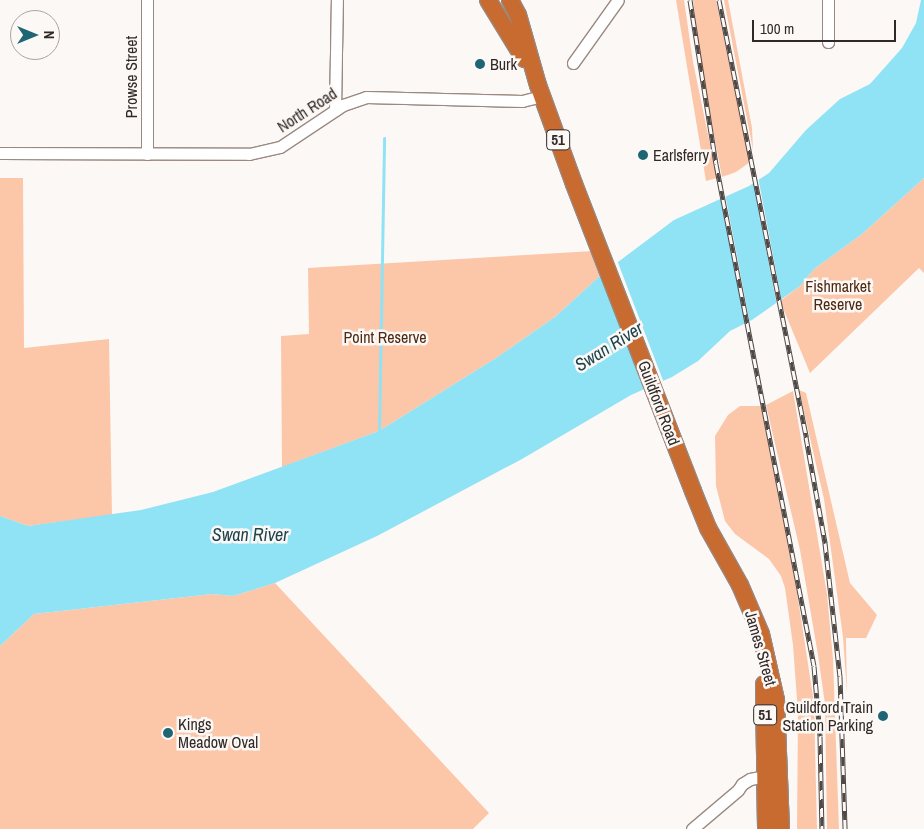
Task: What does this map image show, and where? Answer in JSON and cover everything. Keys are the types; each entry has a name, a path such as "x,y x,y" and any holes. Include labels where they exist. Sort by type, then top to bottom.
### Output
{"highway":[{"name":"Guildford Road","path":"488,0 540,91"},
{"name":"Guildford Road","path":"510,0 518,15 540,91 574,184 693,492 708,528 748,603"},
{"name":"James Street","path":"748,603 762,663 773,778 781,829"},
{"name":"James Street","path":"766,829 773,778"}],"street":[{"name":"Prowse Street","path":"147,0 147,154"},
{"path":"336,110 337,0"},
{"path":"574,63 618,0"},
{"path":"828,0 828,42"},
{"name":"North Road","path":"0,153 147,154 261,152 288,143 351,101 366,98 522,101 540,91"},
{"path":"692,829 738,790 745,790 773,778"}],"green space":[{"path":"676,0 684,0 693,62 717,178 706,181"},
{"path":"693,0 716,0 750,162 736,172 722,177 702,74"},
{"path":"724,0 728,0 752,128 753,150"},
{"path":"0,178 23,178 24,348 109,339 112,515 28,526 0,516"},
{"name":"Fishmarket Reserve","path":"924,178 924,273 919,268 810,373 780,301 800,286 814,269 862,234"},
{"name":"Point Reserve","path":"593,251 602,274 555,317 496,358 379,431 282,467 281,336 309,334 308,268"},
{"path":"799,390 806,393 850,583 877,615 866,638 846,638 847,694 843,637 824,499"},
{"path":"793,391 827,594 833,659 839,829 827,829 825,704 818,655 800,550 766,405"},
{"path":"740,406 761,406 796,586 814,703 817,829 797,829 798,713 793,645 785,588 781,576 769,559 735,534 725,521 716,486 715,436 728,415"},
{"path":"275,583 489,813 473,829 0,829 0,646 34,614 212,594 233,596"}],"water":[{"name":"Swan River","path":"921,0 924,0 924,178 862,234 814,269 800,286 752,320 730,331 698,361 672,377 631,395 522,459 377,536 275,583 233,596 212,594 34,614 0,646 0,516 28,526 141,510 213,492 379,431 496,358 555,317 602,274 674,220 749,186 769,173 806,130 840,99 870,84 902,48 916,23"}],"pier":[{"path":"758,177 782,303 777,306 753,180"},
{"path":"725,194 750,324 746,326 720,196"},
{"path":"617,260 664,383 648,390 602,271"}],"waterway":[{"path":"379,431 384,138"}],"railway":[{"path":"690,0 716,164 814,666 820,736 822,829"},
{"path":"719,0 806,437 825,543 840,676 845,829"}],"place":[{"name":"Burk","path":"480,64"},
{"name":"Earlsferry","path":"643,155"},
{"name":"Guildford Train Station Parking","path":"883,716"},
{"name":"Kings Meadow Oval","path":"168,733"}]}
